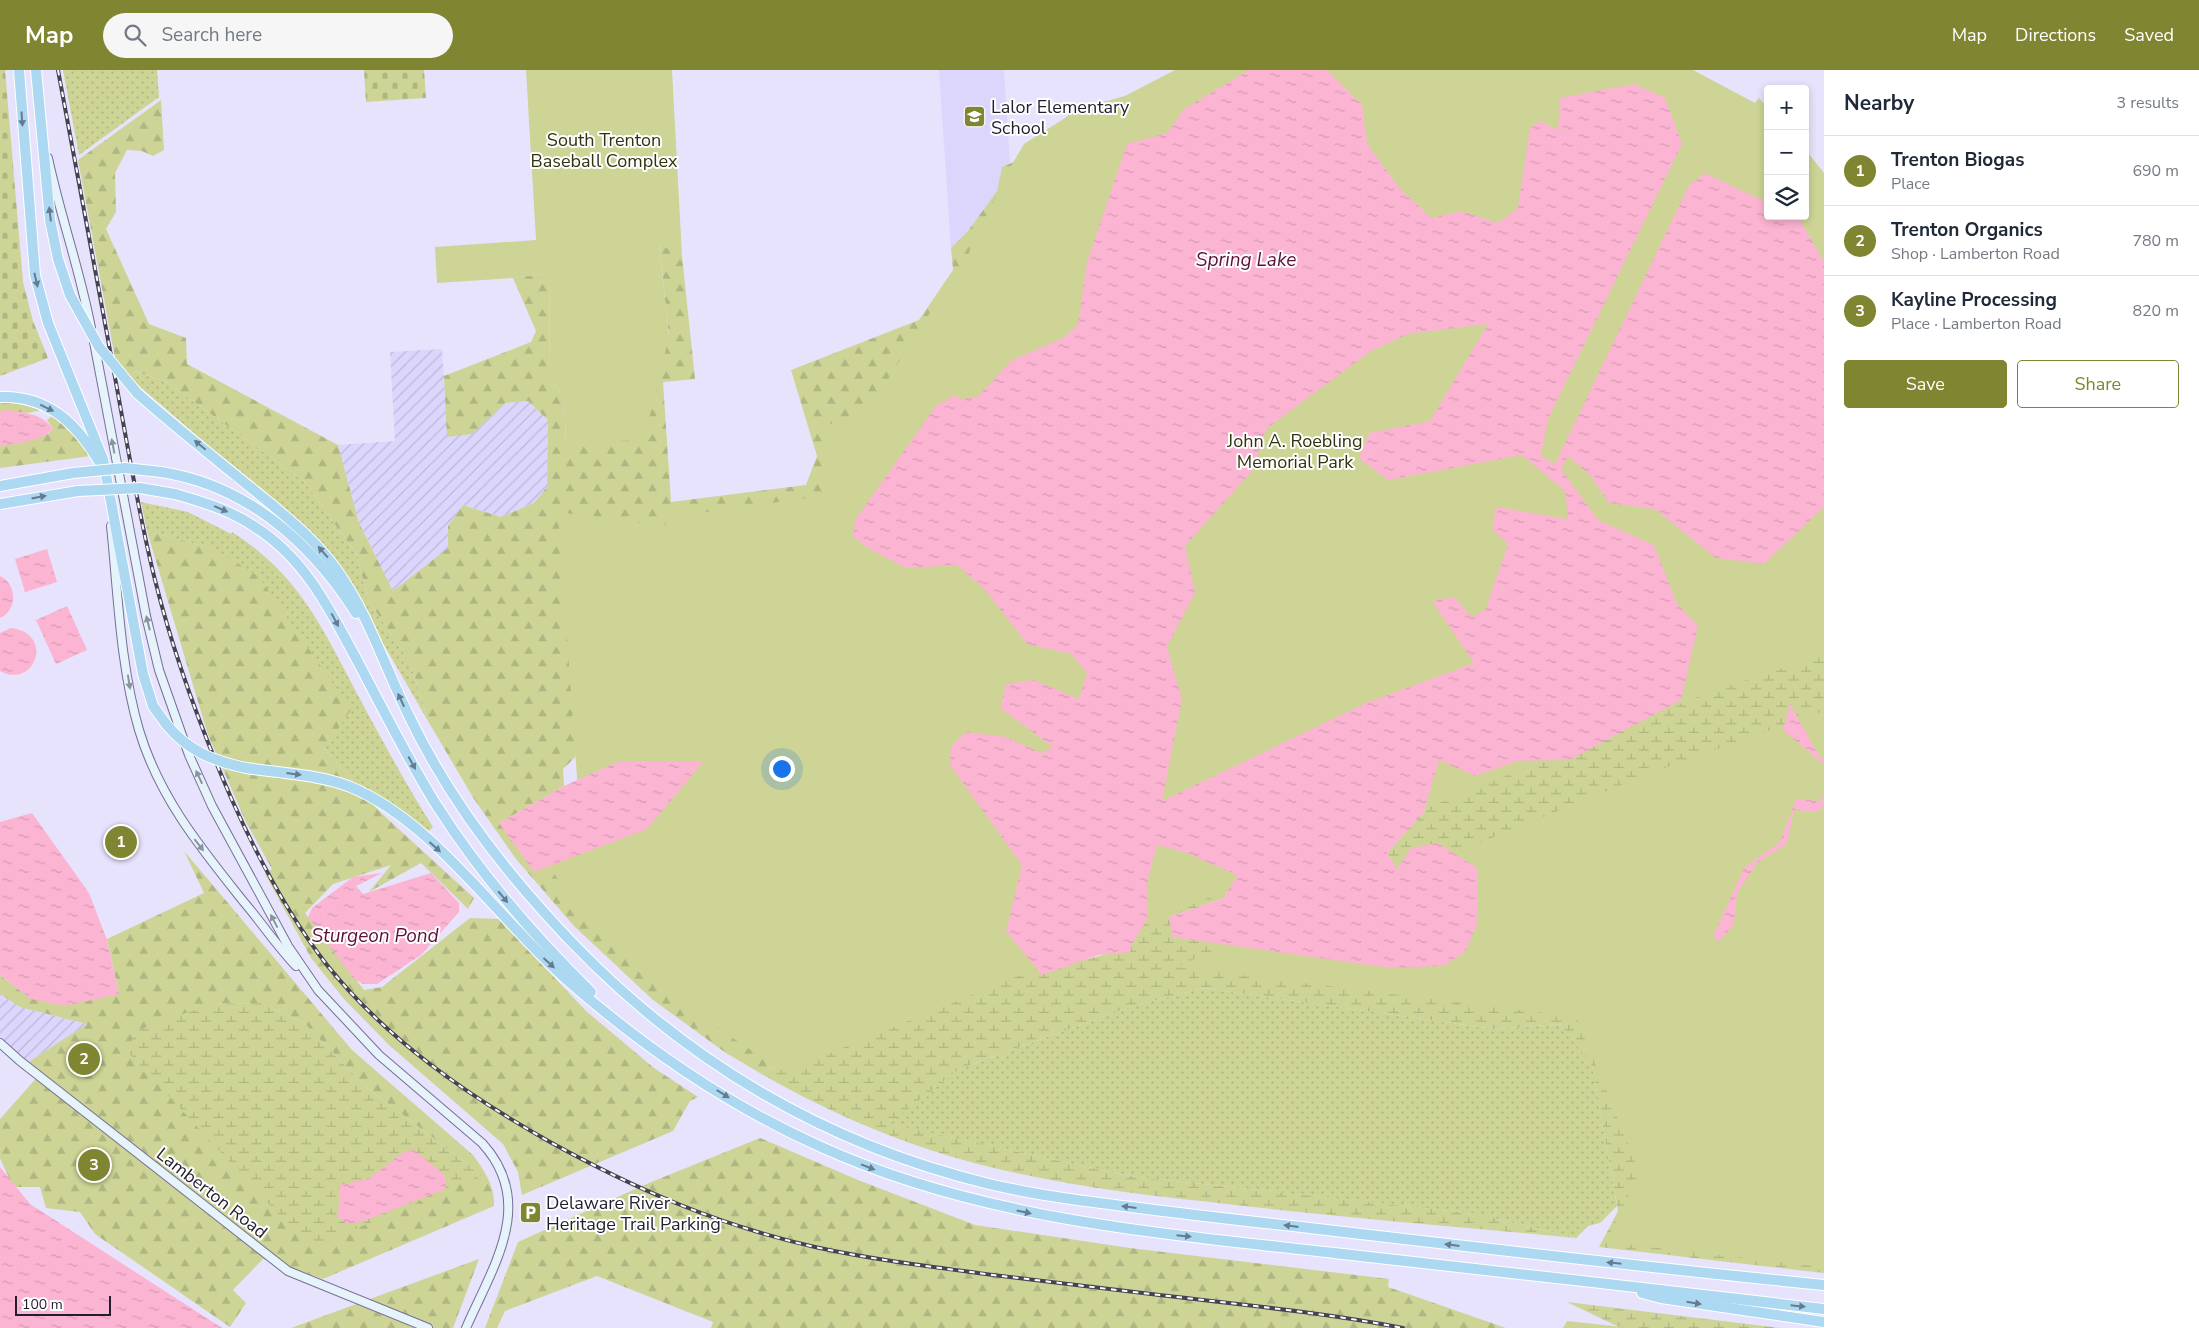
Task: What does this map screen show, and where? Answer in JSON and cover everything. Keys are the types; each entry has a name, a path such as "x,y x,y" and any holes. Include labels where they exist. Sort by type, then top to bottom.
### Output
{"highway":[{"path":"19,70 35,275 50,328 99,448 148,695 166,724 190,748 204,756 246,768 326,779 353,788 381,804 421,834 449,860 540,956 568,981 625,1027 682,1068 754,1112 815,1144 914,1184 988,1205 1052,1217 1173,1235 1824,1309"},
{"path":"36,70 50,220 58,259 70,295 98,347 137,393 313,541 337,570 353,594 421,740 460,806 516,880 569,940 626,996 678,1039 745,1083 824,1126 879,1149 936,1169 1037,1194 1177,1213 1662,1268 1824,1283"},
{"path":"0,398 16,398 40,404 69,421 88,443 106,477"},
{"path":"0,486 24,480 125,468 161,472 189,478 224,490 260,510 296,538 328,573 367,630 388,670"},
{"path":"0,478 24,480"},
{"path":"0,504 78,491 134,488 175,494 203,502 240,517 271,538 296,561 328,606 416,771 480,868 518,916 566,968 628,1025 682,1068"},
{"path":"1662,1268 1824,1283"},
{"path":"1613,1285 1661,1298 1771,1316 1824,1322"}],"street":[{"path":"43,131 58,204 84,291 146,616 159,670 190,754 212,806 308,978"},
{"path":"108,494 129,685 139,728 156,774 174,810 194,839 292,961 360,1038 482,1143 501,1168 508,1191 510,1215 495,1263 466,1328"},
{"name":"Lamberton Road","path":"0,1043 20,1062 288,1271 428,1328"}],"shaded area":[{"name":"Lalor Elementary School","path":"939,70 1004,70 1010,163 1002,167 997,191 968,231 951,248"},
{"path":"442,349 448,437 472,434 505,403 528,401 548,420 547,487 534,503 501,517 463,505 448,526 448,548 393,591 359,523 338,445 395,441 390,352"},
{"path":"0,994 20,1007 88,1024 27,1063 0,1038"}],"green space":[{"path":"0,70 5,70 23,282 33,321 48,358 0,376"},
{"path":"63,70 157,70 159,97 79,155"},
{"path":"364,70 424,70 426,98 366,102"},
{"name":"South Trenton Baseball Complex","path":"526,70 672,70 682,256 659,244 669,336 644,440 566,443 564,398 550,378 549,273 513,278 437,283 435,247 536,240"},
{"name":"John A. Roebling Memorial Park","path":"1175,70 1693,70 1755,103 1759,98 1764,104 1764,220 1809,220 1809,154 1824,173 1824,654 1705,694 784,1072 704,1019 632,960 566,893 540,850 581,833 558,512 664,526 681,501 684,515 829,495 820,425 862,420 945,289 959,273 1011,166 1024,144 1081,108 1125,96"},
{"path":"1127,97 1087,262 563,769 564,786 499,823 647,829 736,1036 1034,966 760,1073 726,1053 653,1000 574,926 516,859 474,799 428,721 410,662 368,600 357,555 305,482 168,383 136,371 130,378 116,363 78,160 161,100 164,150 153,156 142,151 127,150 115,173 116,212 106,229 149,324 186,338 187,364 338,445 359,523 393,591 448,548 448,526 463,505 501,517 534,503 547,487 548,420 528,401 505,403 472,434 447,437 444,376 531,342 536,331 513,278 549,273 550,378 564,398 566,443 669,336 659,243 682,256 695,379 663,382 671,502 806,485 817,456 791,370 919,320 953,270 951,248 968,231 997,191 1002,167 1023,158 1073,111"},
{"path":"136,371 168,383 305,482 357,555 368,600 410,662 428,721 346,579 259,494 232,481 231,465 130,378"},
{"path":"5,400 41,410 28,413 0,411 0,401"},
{"path":"52,416 71,429 91,456 0,468 0,446 48,434 53,429 47,420"},
{"path":"141,502 188,512 231,534 232,532 256,549 276,567 308,607 322,629 387,749 433,827 429,831 357,786 324,748 215,549 147,531"},
{"path":"1824,507 1824,1273 1599,1247 1618,1211 1592,1065 1560,1024 1494,1029 1203,988 1130,1007 959,1069 889,1124 1130,1176 1477,1214 1576,1238 1173,1198 1112,1190 1020,1174 930,1150 871,1128 814,1102 760,1073 1034,966 1075,962 1115,952 1130,952 1156,844 1237,875 1224,898 1169,917 1397,870 1387,853 1424,812 1439,760"},
{"path":"147,531 215,549 259,577 351,710 324,748 379,811 474,898 468,909 421,863 369,892 391,865 333,884 305,913 364,990 382,987 470,918 499,919 586,1011 654,1068 698,1097 690,1101 673,1131 522,1195 518,1172 503,1144 389,1045 344,999 311,958 265,874 272,869 245,820 208,735"},
{"path":"1824,711 1824,1267 1606,1242 1640,1173 1576,1017 1175,967 1653,772"},
{"path":"184,851 352,1050 473,1155 491,1185 494,1199 494,1206 323,1279 263,1259 233,1290 246,1303 230,1327 95,1234 80,1212 46,1208 40,1187 13,1187 0,1158 0,1119 40,1074 27,1063 87,1024 20,1007 0,994 0,975 31,999 119,994 107,939 204,893","holes":["262,1003 304,1023 366,1087 482,1175 211,1004"]},
{"path":"1203,988 1494,1029 1560,1024 1592,1064 1617,1206 1600,1223 1588,1226 1576,1238 1476,1214 1130,1176 888,1124 959,1069 1130,1007"},
{"path":"262,1003 304,1023 366,1087 482,1175 320,1244 303,1241 126,1050 138,1030 211,1004"},
{"path":"760,1138 858,1180 975,1225 1130,1248 1389,1279 1388,1287 1506,1328 711,1328 713,1322 597,1276 505,1311 497,1328 485,1328 518,1242 644,1185"},
{"path":"479,1259 453,1328 291,1328"},
{"path":"1567,1302 1780,1328 1621,1328"},
{"path":"1567,1321 1632,1328 1563,1328"}],"water":[{"name":"Spring Lake","path":"1249,70 1327,70 1362,105 1367,144 1401,190 1432,218 1461,211 1498,223 1518,208 1530,128 1540,121 1558,130 1560,98 1634,84 1665,98 1682,144 1548,419 1541,456 1555,464 1689,185 1705,173 1764,201 1764,220 1800,220 1824,262 1824,507 1764,564 1716,558 1655,509 1609,503 1590,475 1568,456 1561,469 1598,520 1654,545 1677,604 1698,626 1681,700 1569,760 1517,761 1475,776 1439,760 1424,812 1387,853 1397,869 1411,848 1437,843 1478,868 1478,922 1465,952 1443,966 1390,968 1172,937 1169,917 1224,898 1237,875 1187,853 1157,845 1147,884 1147,919 1132,944 1130,952 1098,955 1042,975 1006,931 1022,865 950,765 951,746 966,732 1006,737 1041,753 1053,747 1000,708 1006,684 1034,680 1079,699 1087,673 1071,654 1027,644 985,590 957,565 906,568 866,547 853,536 855,520 938,403 945,402 952,395 961,399 977,397 1012,360 1063,338 1078,325 1087,262 1127,144 1167,133 1184,109","holes":["1488,324 1430,421 1369,433 1359,458 1388,480 1522,455 1565,491 1568,519 1496,507 1492,529 1508,544 1485,610 1472,617 1454,597 1432,601 1474,663 1366,703 1162,801 1182,699 1167,647 1195,592 1185,546 1252,471 1266,429 1371,351 1408,334"]},
{"path":"8,410 39,417 53,429 36,439 0,446 0,411"},
{"path":"47,549 57,582 25,592 15,559"},
{"path":"0,576 10,585 13,597 10,609 0,618"},
{"path":"67,606 87,650 56,664 36,620"},
{"path":"11,628 25,632 33,640 36,649 35,658 30,667 23,673 12,675 0,671 0,633"},
{"path":"1790,703 1820,758 1824,759 1824,765 1783,730"},
{"path":"620,761 703,762 647,829 534,872 499,823 564,786"},
{"path":"1824,793 1824,804 1819,812 1794,810 1787,844 1757,863 1737,893 1734,924 1719,942 1713,936 1744,868 1780,842 1796,799 1821,801"},
{"path":"32,813 89,893 107,940 119,994 65,1006 31,999 0,975 0,822"},
{"name":"Sturgeon Pond","path":"382,873 356,886 363,894 431,873 459,903 459,912 421,955 377,984 363,984 354,979 308,917 312,908 353,877"},
{"path":"414,1150 446,1176 446,1189 361,1222 347,1224 338,1217 340,1185 370,1178 402,1153"},
{"path":"0,1167 30,1204 222,1328 0,1328"}],"railway":[{"path":"58,70 143,529 162,608 180,664 199,719 232,800 275,886 299,926 327,965 375,1018 402,1042 459,1085 550,1142 647,1191 711,1217 745,1228 815,1247 904,1263 1309,1313 1403,1328"}],"place":[{"name":"Lalor Elementary School","path":"975,117"},
{"name":"Trenton Biogas","path":"121,842"},
{"name":"Trenton Organics","path":"84,1059"},
{"name":"Kayline Processing","path":"94,1165"},
{"name":"Delaware River Heritage Trail Parking","path":"530,1213"}]}
